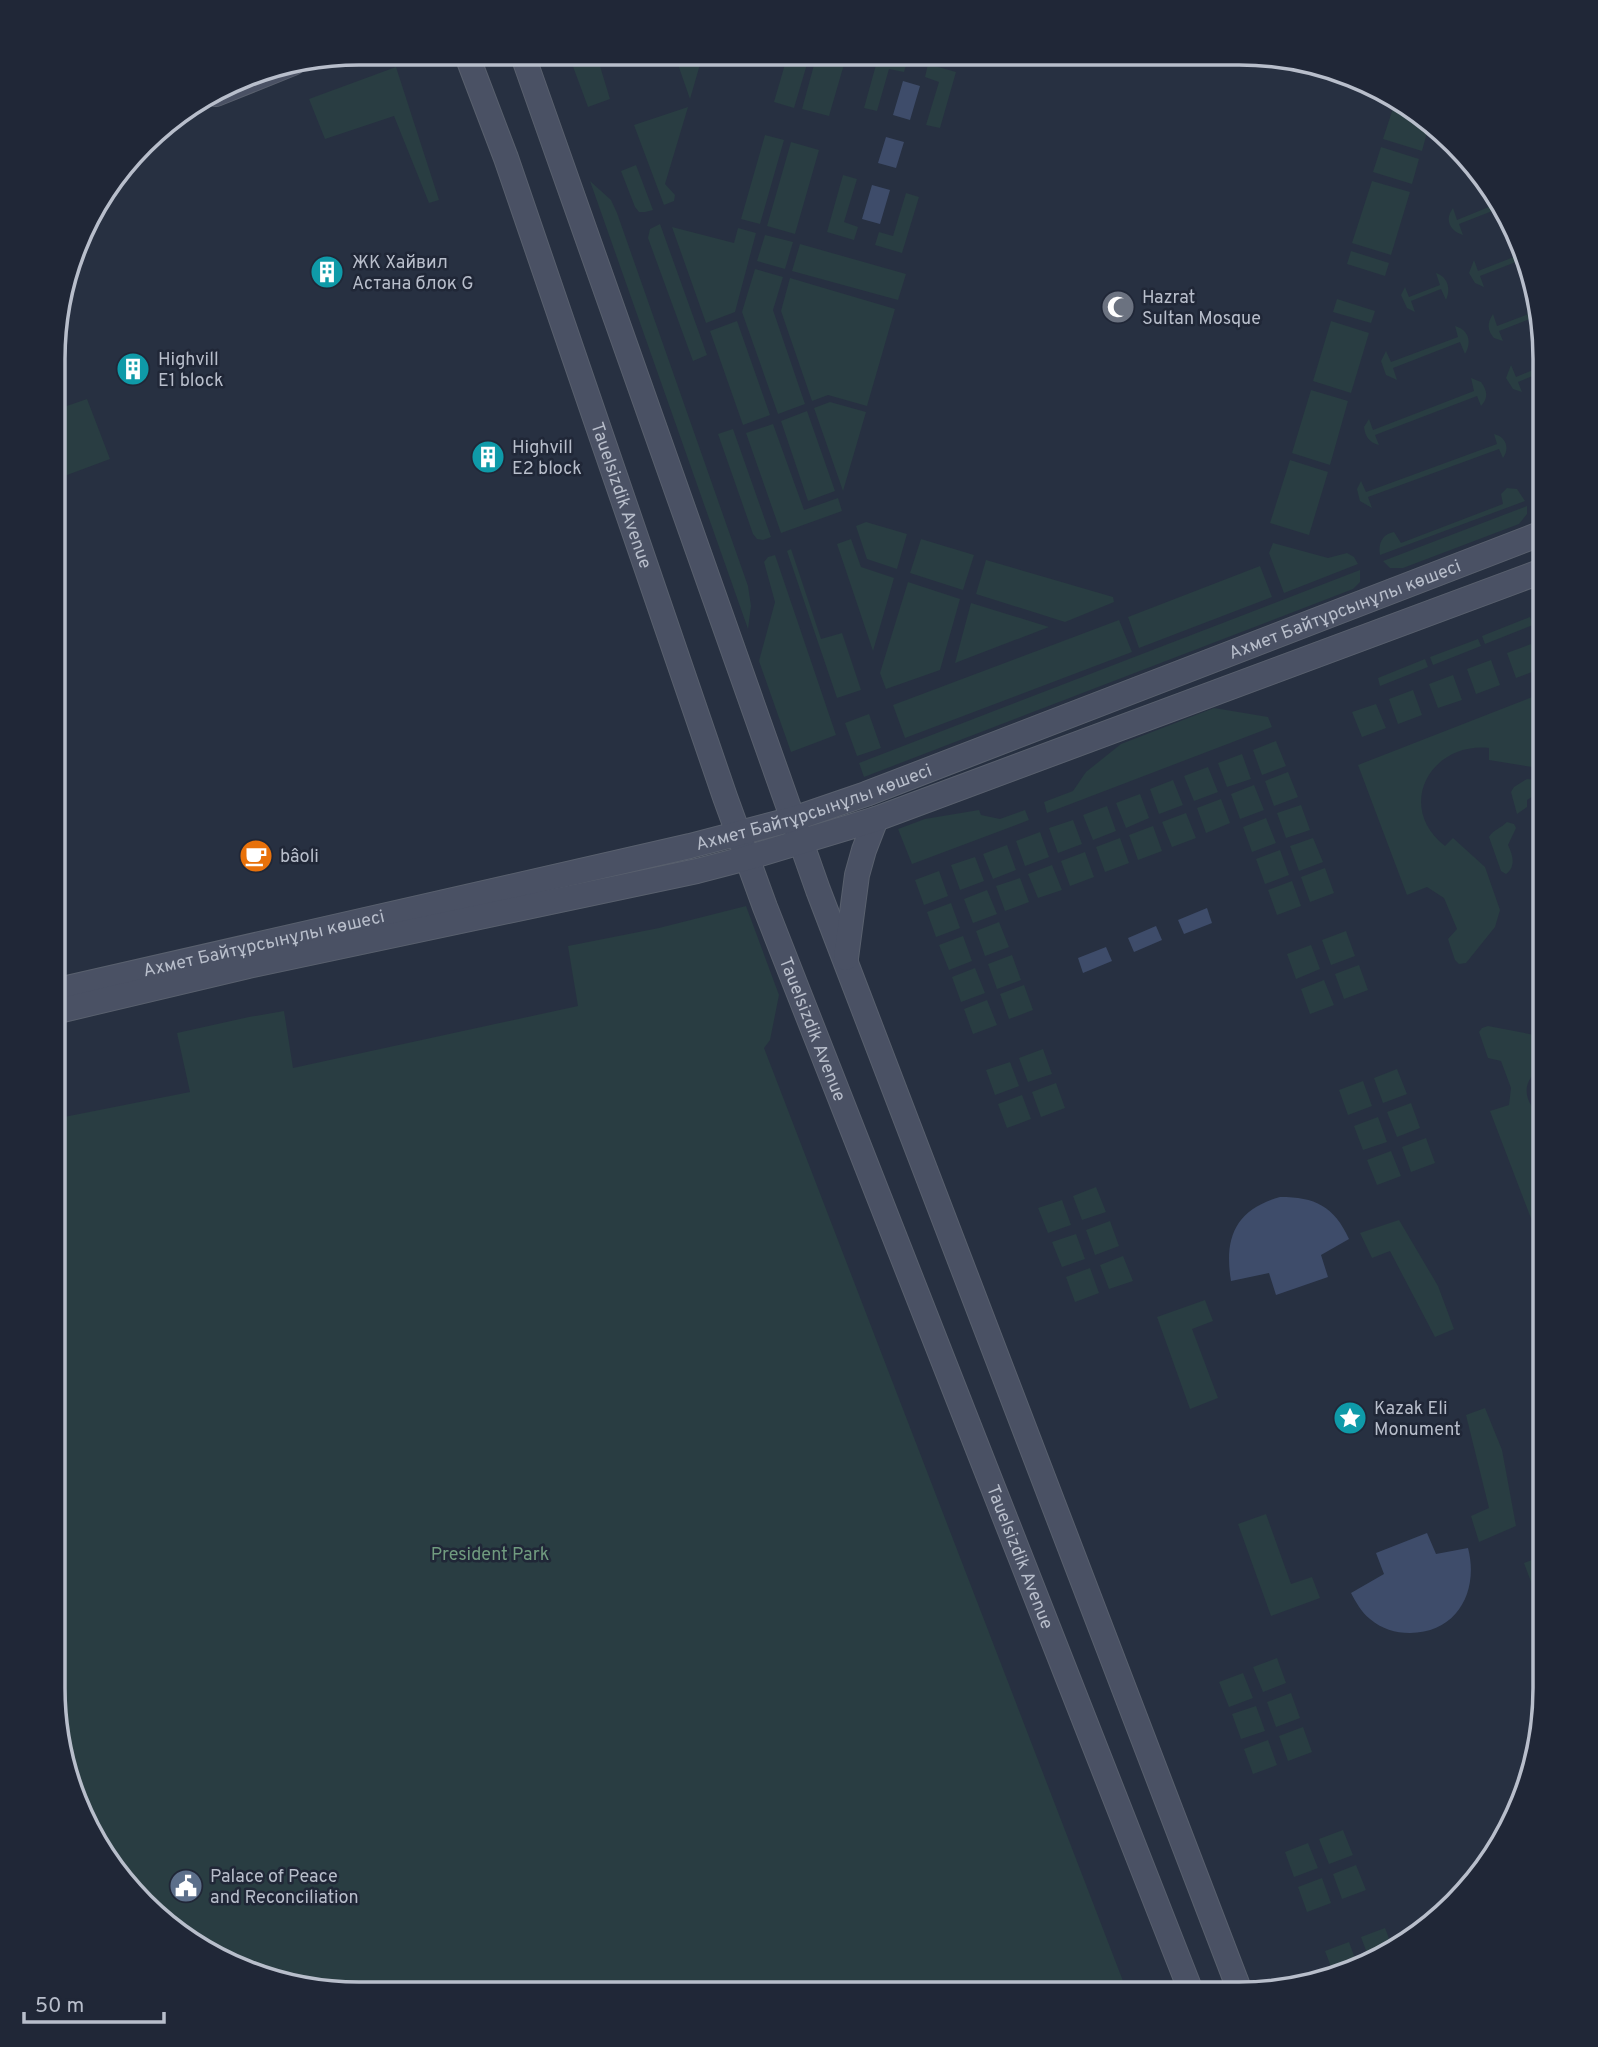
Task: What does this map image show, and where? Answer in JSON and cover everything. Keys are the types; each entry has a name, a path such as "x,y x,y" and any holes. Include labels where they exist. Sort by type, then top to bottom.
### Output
{"main road":[{"name":"Tauelsizdik Avenue","path":"471,65 506,158 738,834 1187,1982"},
{"path":"526,65 846,962 1236,1982"},
{"name":"Ахмет Байтұрсынұлы көшесі","path":"65,988 738,834 793,818 866,794 1533,537"},
{"name":"Ахмет Байтұрсынұлы көшесі","path":"65,1009 248,966 697,870 802,842 876,819 1533,574"},
{"path":"846,962 857,874 876,819"}],"green space":[{"path":"572,65 600,65 610,99 588,107"},
{"path":"678,65 700,65 690,99"},
{"path":"785,65 807,65 794,108 774,102"},
{"path":"814,65 844,65 829,116 802,109"},
{"path":"876,65 906,65 904,72 889,69 877,111 864,108"},
{"path":"928,65 956,72 940,128 926,125 939,82 925,77"},
{"path":"396,67 439,200 429,203 394,116 325,139 309,99"},
{"path":"688,107 665,184 675,195 674,201 664,205 634,125"},
{"path":"1393,108 1427,133 1422,151 1383,139"},
{"path":"765,135 784,140 760,224 741,219"},
{"path":"791,142 819,150 795,234 767,226"},
{"path":"1381,147 1419,159 1412,184 1373,172"},
{"path":"636,165 653,210 639,212 621,171"},
{"path":"843,175 857,179 844,222 858,227 854,240 827,232"},
{"path":"590,181 611,200 617,213 748,586 751,606 748,629"},
{"path":"1372,181 1410,192 1391,255 1352,243"},
{"path":"906,193 919,197 902,253 875,245 879,232 893,236"},
{"path":"1491,206 1493,211 1459,224 1463,235 1455,231 1450,224 1449,217 1453,208 1457,220"},
{"path":"660,224 707,355 693,361 648,238 650,229"},
{"path":"672,227 734,243 738,228 756,233 735,312 706,323"},
{"path":"765,235 793,242 785,269 757,261"},
{"path":"800,244 906,274 898,300 792,271"},
{"path":"1351,251 1389,263 1385,276 1347,264"},
{"path":"1515,256 1517,262 1480,276 1484,287 1475,283 1469,273 1474,260 1478,271"},
{"path":"755,269 783,277 773,310 805,404 778,414 742,312"},
{"path":"1436,273 1443,277 1447,284 1446,300 1441,289 1411,301 1415,312 1407,308 1401,295 1405,287 1409,297 1440,285"},
{"path":"790,278 895,309 867,406 828,395 812,401 781,311"},
{"path":"1337,299 1375,311 1371,323 1333,312"},
{"path":"1530,313 1531,319 1499,331 1503,341 1494,338 1490,332 1489,323 1493,314 1497,326"},
{"path":"737,321 770,415 743,425 710,331"},
{"path":"1331,321 1369,333 1351,393 1313,381"},
{"path":"1455,326 1463,330 1468,337 1465,354 1460,342 1393,368 1397,380 1386,375 1381,361 1386,351 1391,362 1458,337"},
{"path":"1511,365 1516,377 1533,370 1533,376 1518,382 1522,392 1513,389 1506,378"},
{"path":"1471,378 1481,382 1486,391 1481,406 1477,396 1375,435 1379,445 1368,439 1364,427 1369,419 1373,430 1474,391"},
{"path":"1311,390 1348,401 1330,465 1292,453"},
{"path":"87,399 110,459 65,476 65,407"},
{"path":"830,402 866,412 843,491 814,408"},
{"path":"807,411 835,491 808,501 781,421"},
{"path":"773,424 804,510 838,498 842,511 781,533 746,433"},
{"path":"733,429 771,537 763,540 757,539 753,534 718,434"},
{"path":"1494,434 1506,443 1503,458 1499,449 1368,497 1372,508 1360,501 1357,489 1361,481 1366,492 1497,444"},
{"path":"1290,460 1328,472 1309,535 1270,523"},
{"path":"1507,488 1517,489 1525,501 1380,555 1380,543 1386,535 1394,532 1401,543 1503,504 1501,494"},
{"path":"1527,506 1527,514 1519,524 1403,568 1390,568 1383,561"},
{"path":"866,522 907,534 897,569 867,559 856,526"},
{"path":"851,539 861,567 894,578 873,651 837,544"},
{"path":"921,539 974,555 963,590 910,573"},
{"path":"1273,543 1328,558 1347,553 1354,557 1358,564 1284,593 1269,553"},
{"path":"791,549 821,639 842,633 861,690 837,698 787,551"},
{"path":"775,555 836,735 791,752 759,661 775,602 764,562"},
{"path":"986,560 1113,597 1114,602 1065,622 976,594"},
{"path":"1260,566 1272,597 1139,648 1128,617"},
{"path":"1360,570 1360,582 1353,589 864,777 859,763"},
{"path":"908,582 960,599 940,670 886,689 880,673"},
{"path":"971,603 1049,627 955,663"},
{"path":"1530,617 1533,625 1485,644 1482,636"},
{"path":"1119,620 1132,652 905,738 893,705"},
{"path":"1478,639 1481,646 1433,665 1430,657"},
{"path":"1531,644 1533,672 1516,678 1507,653"},
{"path":"1425,659 1428,667 1380,686 1378,678"},
{"path":"1491,660 1500,685 1476,694 1467,669"},
{"path":"1453,675 1462,700 1438,708 1429,684"},
{"path":"1413,690 1422,715 1398,724 1389,699"},
{"path":"1533,697 1533,767 1489,760 1489,748 1468,749 1450,755 1436,766 1426,780 1421,796 1422,813 1430,830 1445,846 1453,838 1485,867 1500,910 1495,927 1466,963 1459,964 1455,960 1448,939 1457,929 1444,898 1427,887 1407,895 1358,765"},
{"path":"1376,704 1386,728 1362,737 1352,712"},
{"path":"1214,708 1268,717 1272,727 1047,813 1044,802 1073,791 1086,772 1121,744"},
{"path":"869,714 881,748 857,756 845,723"},
{"path":"1276,741 1286,766 1262,775 1253,750"},
{"path":"1242,754 1251,779 1227,787 1218,763"},
{"path":"1208,767 1218,792 1194,801 1184,776"},
{"path":"1288,772 1298,797 1274,806 1265,781"},
{"path":"1527,779 1533,780 1533,796 1527,800 1527,807 1517,814 1511,792"},
{"path":"1173,780 1183,805 1159,814 1150,789"},
{"path":"1254,785 1264,810 1240,819 1231,794"},
{"path":"1140,794 1149,818 1126,828 1116,803"},
{"path":"1221,799 1230,823 1206,833 1197,808"},
{"path":"1301,805 1310,830 1286,838 1277,813"},
{"path":"1107,806 1116,831 1093,840 1083,815"},
{"path":"979,810 981,815 1000,819 1025,810 1029,820 912,864 898,829 925,819"},
{"path":"1186,813 1196,838 1172,847 1162,822"},
{"path":"1266,818 1276,843 1252,852 1243,827"},
{"path":"1073,820 1082,844 1058,853 1049,828"},
{"path":"1507,822 1514,824 1516,828 1508,845 1513,861 1506,874 1501,871 1489,837"},
{"path":"1153,826 1162,851 1138,860 1129,835"},
{"path":"1040,832 1049,857 1025,866 1016,841"},
{"path":"1120,838 1129,863 1105,872 1096,847"},
{"path":"1313,838 1323,862 1299,871 1290,846"},
{"path":"1007,845 1016,870 993,879 983,854"},
{"path":"1280,850 1289,875 1265,884 1256,859"},
{"path":"1085,852 1094,877 1070,886 1061,861"},
{"path":"975,857 984,881 960,890 951,865"},
{"path":"1052,865 1062,890 1038,898 1028,874"},
{"path":"1325,868 1334,893 1310,902 1301,877"},
{"path":"939,871 948,896 924,905 915,880"},
{"path":"1020,878 1029,902 1005,911 996,886"},
{"path":"1292,881 1301,906 1277,915 1268,890"},
{"path":"987,890 997,914 973,923 964,899"},
{"path":"951,903 960,928 936,937 927,912"},
{"name":"President Park","path":"746,906 779,995 770,1040 764,1048 1123,1982 339,1982 301,1977 246,1960 212,1943 180,1922 151,1896 125,1867 104,1835 87,1801 70,1746 65,1708 65,1117 190,1092 177,1033 249,1017 284,1011 293,1068 578,1006 568,946 659,928"},
{"path":"999,922 1009,947 985,956 976,931"},
{"path":"1346,931 1355,956 1331,965 1322,940"},
{"path":"963,936 972,961 949,970 939,945"},
{"path":"1311,945 1320,969 1296,979 1287,954"},
{"path":"1012,955 1021,980 997,989 988,964"},
{"path":"1359,965 1368,990 1344,999 1335,974"},
{"path":"975,968 985,993 961,1002 952,977"},
{"path":"1324,980 1334,1005 1310,1014 1301,989"},
{"path":"1024,985 1033,1010 1009,1019 1000,994"},
{"path":"987,1000 997,1025 973,1034 964,1009"},
{"path":"1488,1026 1533,1035 1533,1076 1527,1092 1533,1107 1533,1224 1490,1111 1509,1105 1511,1088 1501,1061 1488,1058 1479,1032"},
{"path":"1043,1049 1052,1074 1028,1082 1019,1058"},
{"path":"1010,1062 1019,1086 995,1095 986,1070"},
{"path":"1397,1069 1407,1094 1383,1103 1374,1078"},
{"path":"1363,1081 1372,1106 1348,1115 1339,1090"},
{"path":"1056,1083 1065,1108 1041,1117 1032,1092"},
{"path":"1022,1095 1031,1119 1007,1128 998,1104"},
{"path":"1411,1103 1420,1128 1397,1137 1387,1112"},
{"path":"1378,1117 1387,1142 1363,1150 1354,1126"},
{"path":"1426,1138 1435,1163 1411,1172 1402,1147"},
{"path":"1391,1151 1401,1176 1377,1185 1367,1160"},
{"path":"1096,1187 1106,1212 1082,1220 1073,1196"},
{"path":"1062,1200 1071,1225 1048,1233 1038,1208"},
{"path":"1399,1220 1438,1286 1454,1329 1435,1337 1390,1251 1372,1258 1360,1233"},
{"path":"1110,1221 1119,1246 1095,1255 1086,1230"},
{"path":"1076,1234 1085,1259 1062,1267 1052,1242"},
{"path":"1123,1256 1133,1281 1109,1289 1100,1265"},
{"path":"1090,1268 1099,1293 1075,1302 1066,1277"},
{"path":"1205,1300 1213,1321 1192,1329 1218,1398 1190,1409 1157,1317"},
{"path":"1485,1408 1502,1450 1516,1526 1479,1542 1471,1516 1489,1508 1466,1415"},
{"path":"1266,1514 1291,1584 1312,1577 1320,1598 1271,1616 1238,1524"},
{"path":"1533,1560 1533,1587 1524,1563"},
{"path":"1277,1658 1286,1683 1263,1692 1253,1667"},
{"path":"1243,1673 1253,1698 1229,1707 1219,1682"},
{"path":"1291,1693 1300,1718 1276,1727 1267,1702"},
{"path":"1256,1706 1265,1731 1241,1739 1232,1714"},
{"path":"1303,1727 1312,1752 1288,1761 1279,1736"},
{"path":"1268,1740 1277,1765 1253,1774 1244,1749"},
{"path":"1343,1830 1353,1855 1329,1864 1319,1839"},
{"path":"1308,1843 1318,1868 1294,1877 1285,1852"},
{"path":"1356,1865 1366,1890 1342,1899 1333,1874"},
{"path":"1322,1878 1331,1903 1307,1912 1298,1887"},
{"path":"1385,1928 1390,1941 1367,1953 1361,1937"},
{"path":"1349,1942 1355,1959 1331,1968 1325,1951"}],"water":[{"path":"903,81 920,86 910,120 893,115"},
{"path":"886,137 904,142 896,168 878,163"},
{"path":"872,185 890,190 880,224 862,219"},
{"path":"1207,908 1212,923 1184,934 1178,920"},
{"path":"1156,926 1162,940 1134,952 1128,938"},
{"path":"1106,947 1112,961 1083,973 1078,958"},
{"path":"1280,1197 1303,1199 1322,1206 1337,1219 1349,1239 1321,1255 1328,1277 1276,1295 1269,1273 1231,1281 1229,1252 1236,1228 1243,1218 1252,1210"},
{"path":"1427,1533 1436,1554 1468,1548 1471,1564 1467,1593 1461,1606 1441,1626 1410,1633 1384,1628 1364,1613 1351,1593 1384,1574 1376,1553"}],"place":[{"name":"ЖК Хайвил Астана блок G","path":"327,272"},
{"name":"Hazrat Sultan Mosque","path":"1118,307"},
{"name":"Highvill E1 block","path":"133,369"},
{"name":"Highvill E2 block","path":"488,457"},
{"name":"bâoli","path":"256,856"},
{"name":"Kazak Eli Monument","path":"1350,1418"},
{"name":"Palace of Peace and Reconciliation","path":"186,1886"}]}
